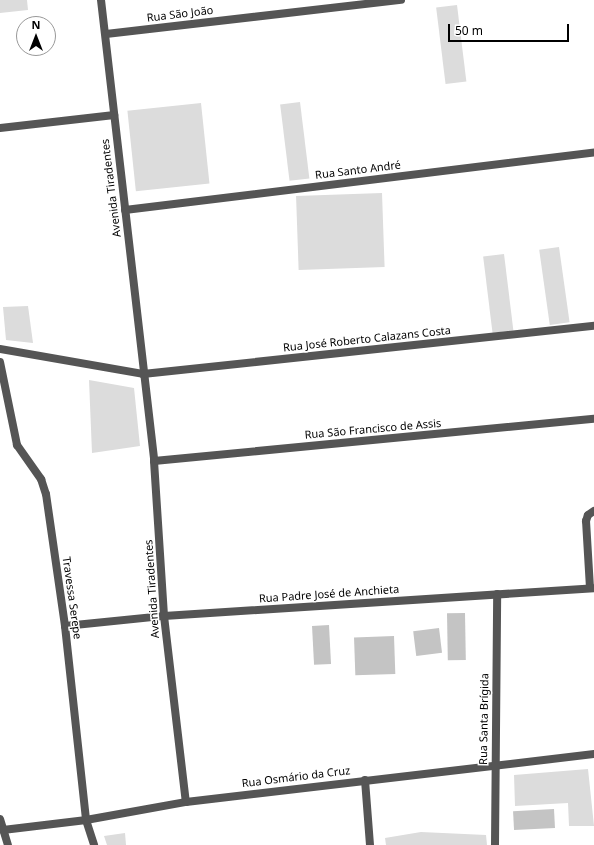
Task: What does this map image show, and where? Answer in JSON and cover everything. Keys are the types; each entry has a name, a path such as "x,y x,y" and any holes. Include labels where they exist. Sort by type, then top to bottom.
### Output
{"street":[{"name":"Avenida Tiradentes","path":"101,0 154,461 164,616 186,802"},
{"name":"Rua São João","path":"106,34 401,0"},
{"path":"0,128 114,115"},
{"name":"Rua Santo André","path":"125,210 594,152"},
{"name":"Rua José Roberto Calazans Costa","path":"143,374 594,326"},
{"path":"0,349 143,374"},
{"name":"Travessa Serepe","path":"0,362 17,445 41,479 46,494 65,626 86,820 94,845"},
{"name":"Rua São Francisco de Assis","path":"154,461 594,419"},
{"path":"592,588 586,521 588,514 594,511"},
{"name":"Rua Padre José de Anchieta","path":"65,626 164,616 592,588"},
{"name":"Rua Santa Brígida","path":"495,845 494,764 497,594"},
{"name":"Rua Osmário da Cruz","path":"3,830 86,820 186,802 494,764 594,754"},
{"path":"365,780 370,845"},
{"path":"0,819 8,845"}],"shaded area":[{"path":"0,0 27,0 28,10 0,13"},
{"path":"457,5 466,81 446,84 436,8"},
{"path":"300,102 309,178 290,181 280,104"},
{"path":"201,103 209,184 136,191 127,111"},
{"path":"382,193 385,267 299,270 296,196"},
{"path":"559,247 570,322 550,325 539,250"},
{"path":"504,254 513,330 493,333 483,257"},
{"path":"28,306 33,343 6,340 3,307"},
{"path":"89,380 134,388 140,446 92,453"},
{"path":"588,769 594,826 569,826 568,803 515,806 514,775"},
{"path":"421,832 486,835 487,845 386,845 385,838"},
{"path":"125,833 126,845 107,845 104,836"}],"building":[{"path":"447,613 465,613 466,660 448,660"},
{"path":"329,625 331,664 314,665 312,626"},
{"path":"439,628 442,653 416,656 413,631"},
{"path":"394,636 395,674 355,675 354,637"},
{"path":"554,809 555,828 514,830 513,811"}]}
